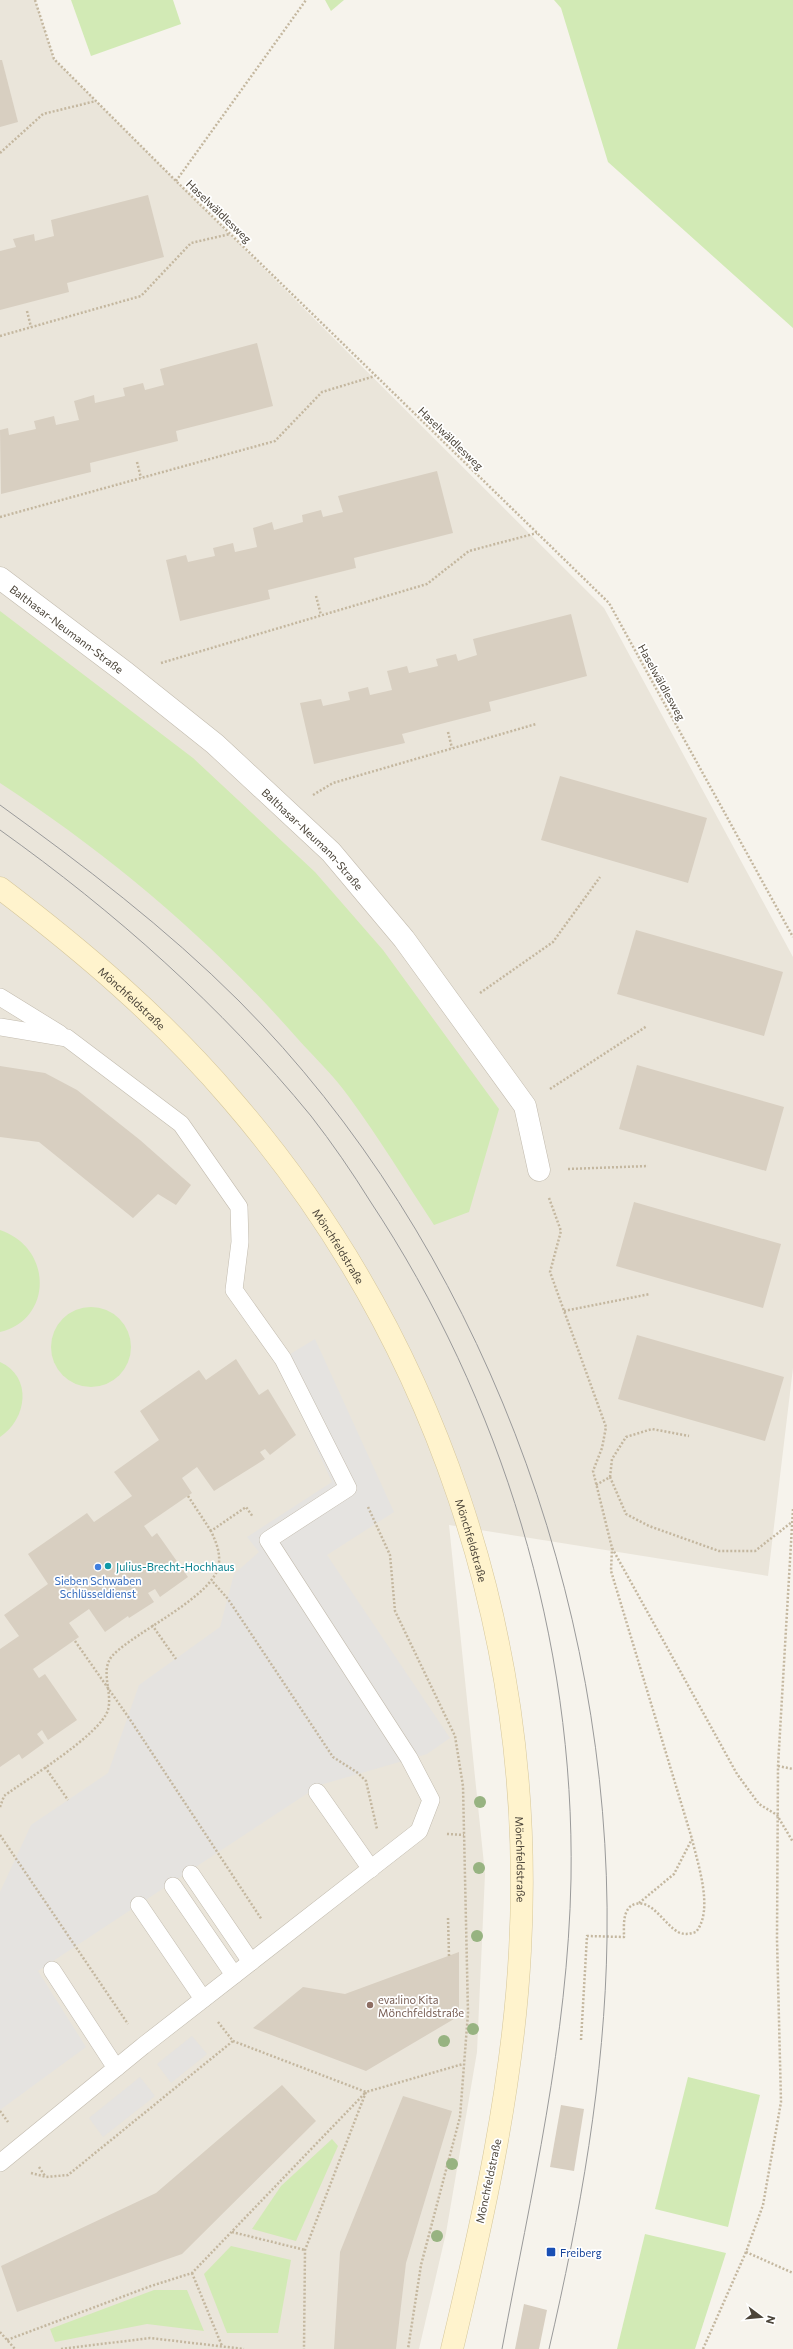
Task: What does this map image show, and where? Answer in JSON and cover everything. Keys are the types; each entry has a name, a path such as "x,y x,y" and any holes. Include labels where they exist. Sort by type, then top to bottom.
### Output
{"main road":[{"name":"Mönchfeldstraße","path":"0,888 113,979 176,1039 231,1098 279,1158 333,1233 390,1333 430,1420 462,1502 484,1577 506,1677 518,1780 522,1873 520,1952 513,2037 502,2115 452,2349"}],"street":[{"name":"Balthasar-Neumann-Straße","path":"0,578 126,673 215,744 331,852 404,939 525,1106 539,1170"}],"lane":[{"path":"0,997 67,1038 181,1124 239,1207 240,1242 234,1290 283,1359 348,1488 268,1540 409,1758 431,1800 419,1831 143,2046 0,2163"},
{"path":"0,1027 67,1038"},
{"path":"318,1792 371,1869"},
{"path":"191,1874 251,1962"},
{"path":"173,1886 234,1975"},
{"path":"139,1905 204,1999"},
{"path":"52,1970 116,2068"}],"path":[{"name":"Haselwäldlesweg","path":"35,0 54,59 176,182 609,603 793,937"},
{"path":"176,182 306,0"},
{"path":"0,153 43,114 96,101"},
{"path":"0,336 140,296 191,244 230,234"},
{"path":"27,312 31,326"},
{"path":"0,517 275,441 322,392 376,376"},
{"path":"137,462 141,478"},
{"path":"126,673 426,584 469,551 537,533"},
{"path":"316,596 321,615"},
{"path":"286,810 333,783 536,724"},
{"path":"448,732 452,748"},
{"path":"456,1010 553,942 600,877"},
{"path":"525,1106 647,1026"},
{"path":"648,1166 539,1170 561,1231 550,1272 606,1427 602,1448 594,1471 596,1485 612,1548 737,1774 759,1804 777,1815 793,1842"},
{"path":"564,1311 650,1294"},
{"path":"689,1436 652,1429 626,1437 612,1459 610,1477 626,1514 649,1526 719,1551 755,1551 792,1522"},
{"path":"596,1485 610,1477"},
{"path":"348,1488 362,1496 390,1554 395,1611 455,1736 462,1786 468,2013 460,2117 421,2265 408,2349"},
{"path":"0,1807 4,1796 97,1728 108,1710 110,1692 106,1674 108,1664 113,1655 152,1625 176,1611 213,1582 219,1565 218,1547 211,1531 188,1496"},
{"path":"211,1531 246,1507 268,1540"},
{"path":"703,2349 746,2252 763,2205 781,2102 777,1939 777,1815 778,1766 793,1509"},
{"path":"612,1548 611,1571 692,1839 701,1879 704,1905 703,1923 696,1932 686,1934 678,1932 650,1907 638,1903"},
{"path":"213,1582 228,1599 333,1757 358,1773 366,1781 384,1859"},
{"path":"152,1625 176,1659"},
{"path":"75,1642 277,1942"},
{"path":"778,1766 793,1770"},
{"path":"45,1767 68,1800"},
{"path":"0,1835 143,2046"},
{"path":"581,2040 587,1936 624,1938 625,1913 630,1906 638,1903 674,1874 692,1839"},
{"path":"448,1918 449,1956"},
{"path":"23,2171 46,2176 68,2175 233,2041 366,2092"},
{"path":"7,2340 150,2286 192,2273 366,2092 463,2064"},
{"path":"304,2349 305,2250 366,2092"},
{"path":"232,2232 305,2250"},
{"path":"746,2252 793,2273"},
{"path":"192,2273 222,2346"},
{"path":"0,2332 15,2349"},
{"path":"61,2349 150,2338 244,2349"}],"shaded area":[{"path":"0,0 35,0 54,59 604,608 793,957 793,1368 768,1576 449,1525 485,1874 477,2052 446,2233 419,2349 0,2349"},
{"path":"315,1339 394,1512 327,1555 450,1738 427,1754 320,1785 38,1971 86,2047 0,2110 0,1892 31,1825 108,1773 139,1685 220,1627 234,1574 259,1552 247,1537 332,1482 277,1362"},
{"path":"192,2036 207,2054 171,2083 157,2064"},
{"path":"140,2077 155,2096 103,2137 89,2118"}],"green space":[{"path":"71,0 173,0 181,24 91,56"},
{"path":"325,0 344,0 331,11"},
{"path":"554,0 793,0 793,328 608,162 561,8"},
{"path":"0,611 193,758 315,872 383,950 499,1109 469,1212 434,1225 382,1144 343,1089 264,1002 194,933 157,900 81,839 0,783"},
{"path":"0,1230 17,1239 30,1252 37,1267 40,1283 37,1299 30,1313 17,1325 0,1332"},
{"path":"91,1307 106,1310 119,1319 128,1332 131,1347 128,1362 119,1375 106,1384 91,1387 76,1384 63,1375 54,1362 51,1347 54,1332 63,1319 76,1310"},
{"path":"0,1362 11,1369 18,1378 22,1388 22,1398 21,1409 16,1420 0,1437"},
{"path":"688,2077 760,2095 728,2227 655,2209"},
{"path":"332,2139 338,2146 296,2241 252,2229 281,2186"},
{"path":"645,2234 726,2253 695,2349 617,2349"},
{"path":"231,2246 291,2260 278,2333 227,2333 204,2274"},
{"path":"154,2290 187,2290 204,2331 147,2324 55,2342 50,2329"}],"building":[{"path":"0,60 2,60 18,122 0,127"},
{"path":"148,195 164,257 67,283 69,292 0,310 0,251 16,247 13,239 34,234 35,241 54,236 51,220"},
{"path":"257,343 273,406 176,431 178,441 90,463 91,472 1,494 0,430 8,428 9,435 36,429 34,421 54,416 56,425 79,420 74,401 94,395 95,403 125,396 123,388 143,383 145,390 164,385 160,369"},
{"path":"437,471 453,533 354,558 356,568 268,590 270,599 180,621 166,560 186,555 188,562 215,556 213,548 233,543 235,552 257,547 253,528 272,522 274,530 303,522 302,515 321,510 323,517 343,512 338,496"},
{"path":"571,614 587,676 489,702 491,711 402,734 405,743 314,764 300,703 321,699 323,706 350,700 348,692 368,687 370,695 392,690 387,671 407,666 409,673 438,666 436,659 456,654 458,661 477,655 473,639"},
{"path":"560,776 707,818 688,883 541,840"},
{"path":"636,930 783,972 764,1036 617,994"},
{"path":"637,1065 784,1107 766,1171 619,1129"},
{"path":"0,1066 45,1073 77,1090 140,1140 191,1185 176,1205 158,1194 133,1218 39,1142 0,1137"},
{"path":"634,1202 781,1244 763,1308 616,1266"},
{"path":"637,1335 784,1377 765,1441 618,1399"},
{"name":"Julius-Brecht-Hochhaus","path":"236,1359 259,1395 268,1389 296,1435 270,1455 265,1449 260,1452 265,1459 214,1491 197,1467 182,1478 192,1493 144,1526 152,1537 157,1533 188,1577 160,1597 155,1589 148,1593 154,1602 129,1618 128,1616 105,1632 89,1609 69,1623 79,1637 33,1669 39,1678 45,1674 77,1720 48,1740 42,1730 37,1734 44,1743 22,1759 19,1754 0,1767 0,1649 19,1636 4,1615 48,1584 28,1554 87,1513 94,1522 132,1496 114,1472 159,1440 140,1411 199,1370 206,1380"},
{"name":"eva:lino Kita Mönchfeldstraße","path":"459,1952 459,2016 366,2071 253,2028 303,1987 345,1994"},
{"path":"282,2085 316,2121 182,2254 17,2312 1,2266 156,2193"},
{"path":"403,2096 452,2111 406,2263 396,2349 334,2349 340,2252"},
{"path":"561,2105 584,2109 574,2171 550,2167"},
{"path":"524,2304 547,2310 539,2349 515,2349"}],"tram line":[{"path":"0,805 93,874 183,948 239,1001 324,1097 398,1202 462,1314 515,1433 556,1557 585,1683 602,1811 607,1939 601,2042 589,2146 571,2248 549,2349"},
{"path":"0,830 43,861 165,962 241,1036 277,1075 319,1126 356,1179 417,1277 458,1357 493,1440 522,1525 544,1612 560,1700 569,1789 571,1879 563,1997 555,2056 536,2174 502,2349"}],"place":[{"name":"Julius-Brecht-Hochhaus","path":"108,1566"},
{"name":"Sieben Schwaben Schlüsseldienst","path":"98,1567"},
{"name":"eva:lino Kita Mönchfeldstraße","path":"370,2005"},
{"name":"Freiberg","path":"551,2252"}]}
